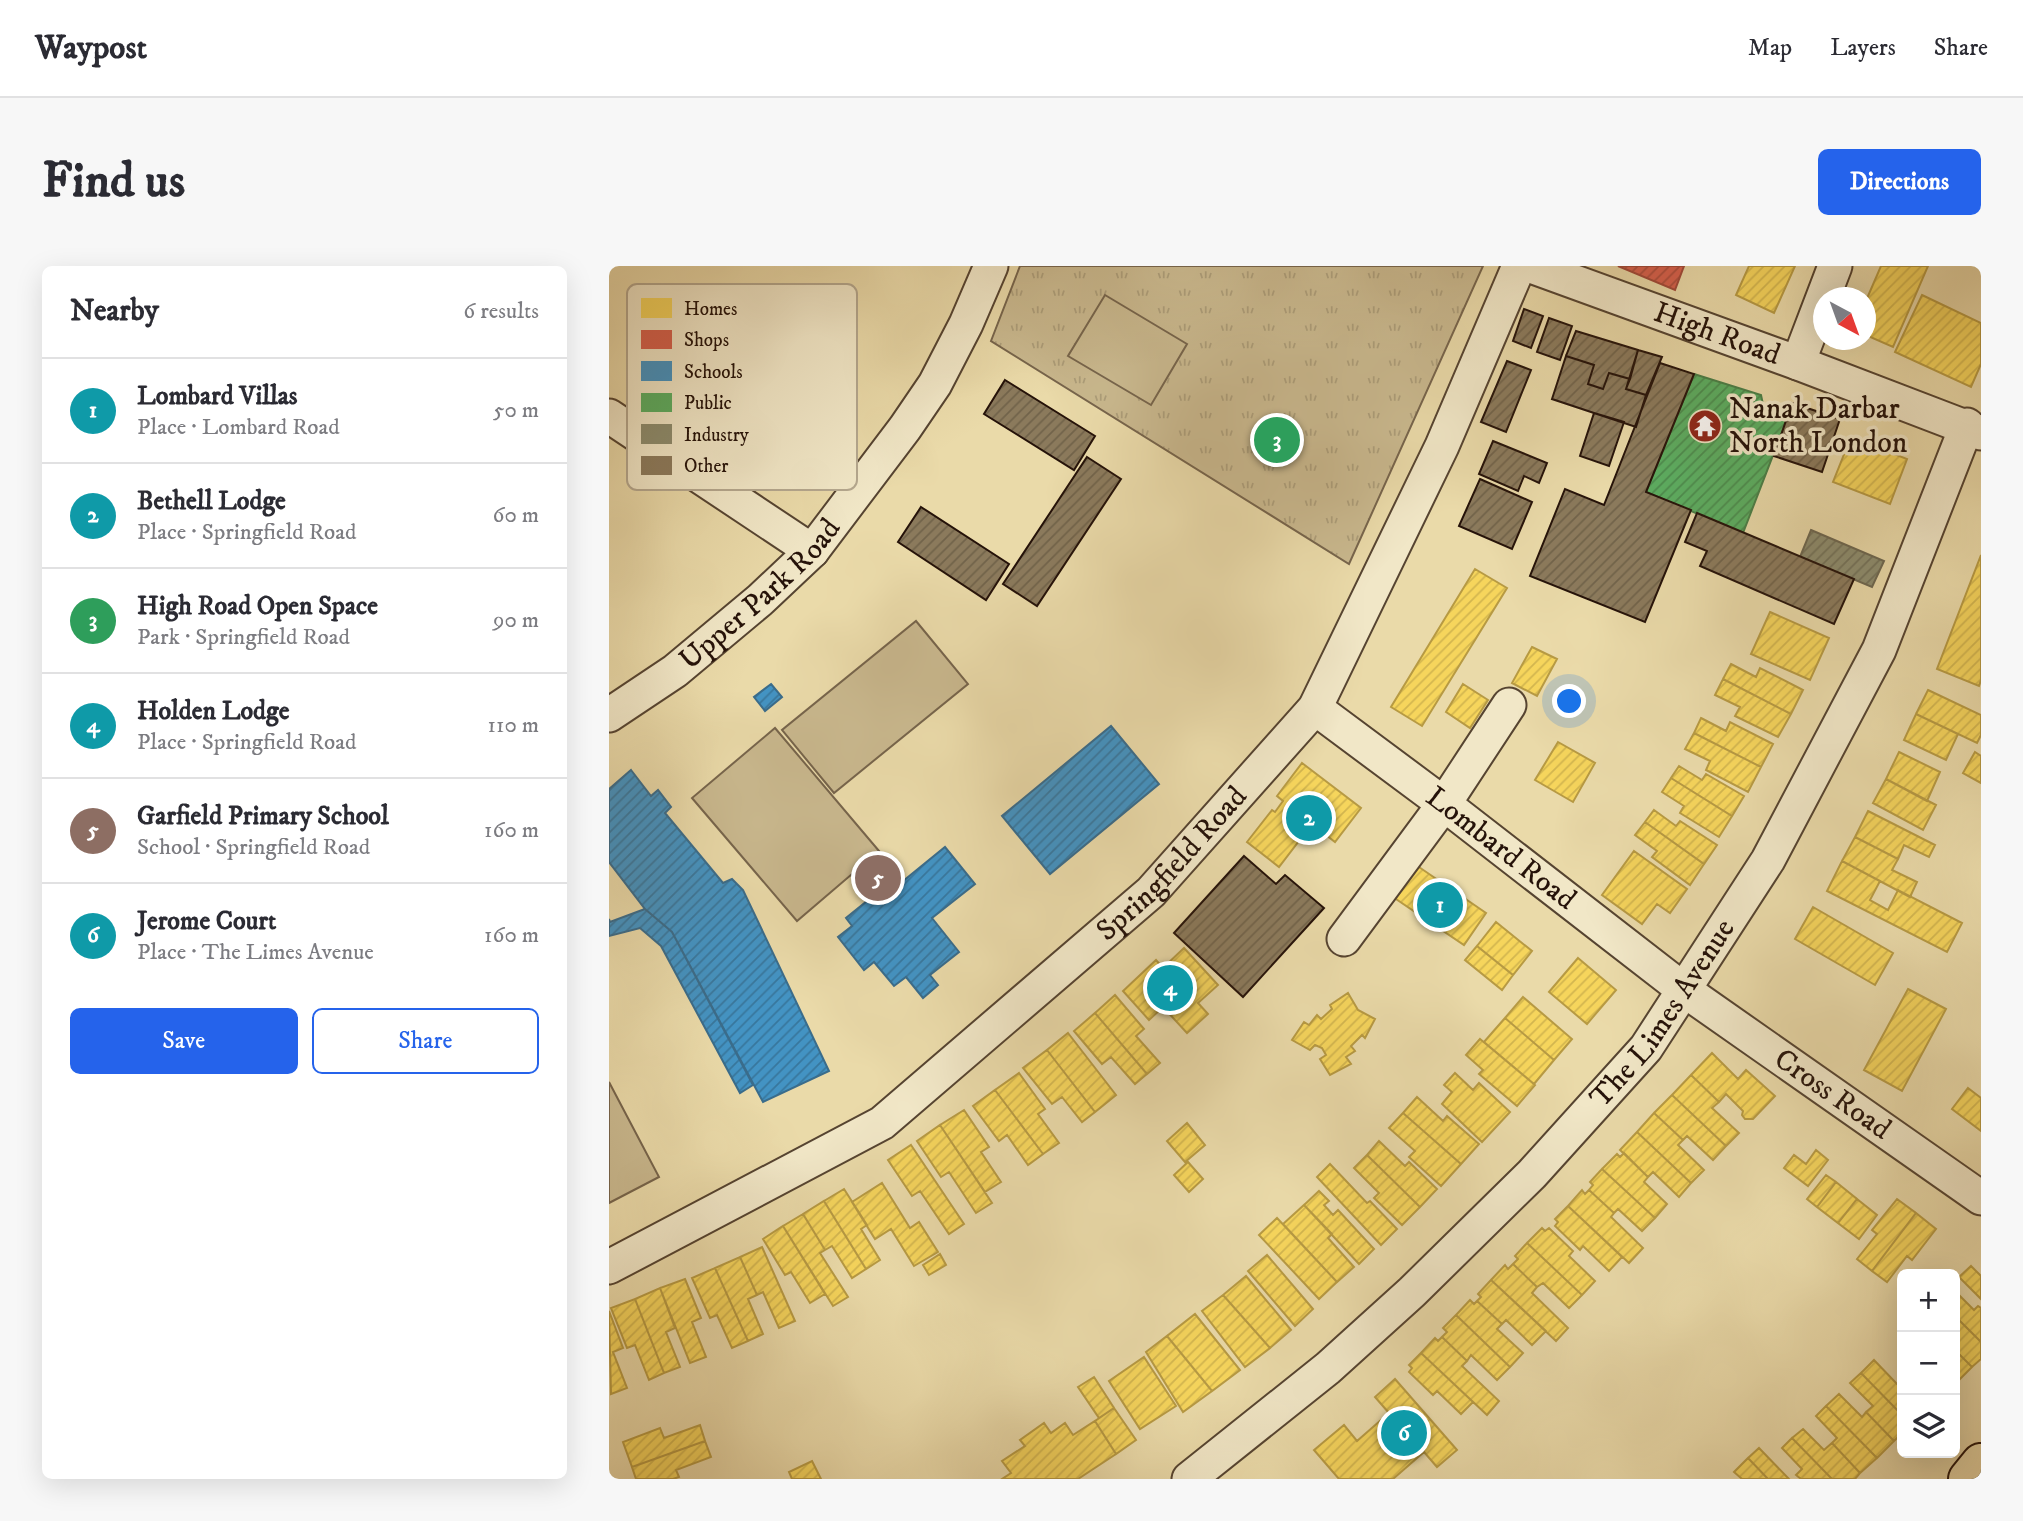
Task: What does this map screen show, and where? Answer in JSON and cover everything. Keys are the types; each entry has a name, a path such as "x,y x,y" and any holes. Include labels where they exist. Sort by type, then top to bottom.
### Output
{"main road":[{"path":"1968,1479 1981,1463"}],"street":[{"name":"Upper Park Road","path":"609,715 675,671 760,600 812,551 935,384 966,324 991,266"},
{"name":"Springfield Road","path":"609,1267 882,1123 1151,891 1315,708 1442,446 1519,266"},
{"name":"High Road","path":"1531,266 1974,429"},
{"path":"1798,363 1835,266"},
{"path":"609,416 627,428"},
{"name":"The Limes Avenue","path":"1189,1479 1328,1368 1412,1292 1532,1174 1646,1048 1767,860 1879,650 1974,429"},
{"path":"720,490 812,551"},
{"path":"1345,939 1444,804 1509,705"},
{"name":"Lombard Road","path":"1315,708 1684,990"},
{"name":"Cross Road","path":"1684,990 1981,1198"}],"green space":[{"path":"1020,266 1483,266 1349,564 991,341"},
{"path":"1105,295 1187,344 1151,405 1068,356"},
{"path":"916,621 968,684 834,793 782,730"},
{"path":"775,728 879,851 797,921 692,798"},
{"path":"609,1082 659,1177 609,1203"}],"building: Homes":[{"path":"1749,266 1795,266 1774,313 1736,295"},
{"path":"1881,266 1928,266 1893,347 1876,340 1876,287 1872,287"},
{"path":"1922,295 1981,323 1981,364 1971,387 1895,352"},
{"path":"1851,437 1907,459 1890,504 1833,482"},
{"path":"1981,555 1981,680 1979,686 1937,669"},
{"path":"1475,569 1507,588 1422,726 1391,707"},
{"path":"1770,612 1829,638 1810,680 1751,654"},
{"path":"1532,647 1557,659 1537,696 1512,683"},
{"path":"1731,664 1756,677 1760,668 1803,690 1791,714 1723,679"},
{"path":"1723,679 1791,714 1778,737 1735,716 1740,707 1715,695"},
{"path":"1463,684 1488,700 1470,728 1446,712"},
{"path":"1928,690 1981,715 1981,735 1977,743 1916,714"},
{"path":"1916,714 1958,734 1946,760 1904,740"},
{"path":"1701,718 1726,731 1730,722 1773,744 1761,767 1694,733"},
{"path":"1694,733 1761,767 1748,792 1706,770 1710,761 1685,749"},
{"path":"1558,742 1595,763 1573,802 1535,780"},
{"path":"1899,752 1940,772 1927,801 1886,779"},
{"path":"1975,752 1981,756 1981,783 1963,773"},
{"path":"1302,763 1361,808 1335,842 1312,824 1279,867 1247,842 1272,810 1275,812 1283,801 1277,796"},
{"path":"1679,766 1702,780 1706,774 1744,796 1732,816 1671,778"},
{"path":"1671,778 1732,816 1719,837 1680,813 1684,806 1662,792"},
{"path":"1886,779 1936,805 1923,830 1873,803"},
{"path":"1654,810 1676,826 1680,821 1717,845 1704,864 1645,822"},
{"path":"1868,811 1935,845 1929,857 1904,845 1898,859 1855,837"},
{"path":"1645,822 1704,864 1690,885 1652,857 1657,851 1635,835"},
{"path":"1855,837 1898,859 1892,870 1917,882 1910,897 1842,861"},
{"path":"1634,851 1687,889 1670,913 1657,904 1642,924 1602,895"},
{"path":"1842,861 1880,881 1870,900 1888,910 1898,890 1962,923 1947,952 1827,891"},
{"path":"1416,865 1486,913 1464,945 1393,897"},
{"path":"1813,907 1893,953 1875,985 1795,939"},
{"path":"1496,922 1532,951 1513,975 1477,946"},
{"path":"1477,946 1513,975 1502,990 1465,960"},
{"path":"1184,948 1218,985 1198,1003 1208,1014 1187,1033 1163,1007 1149,1020 1123,991 1156,960 1163,968"},
{"path":"1578,958 1616,990 1587,1024 1549,992"},
{"path":"1908,989 1946,1009 1902,1091 1864,1070"},
{"path":"1348,993 1358,1010 1375,1019 1365,1038 1362,1035 1351,1046 1355,1051 1346,1057 1351,1064 1330,1075 1320,1059 1326,1055 1322,1048 1315,1045 1310,1050 1292,1040 1304,1022 1309,1025 1317,1015 1321,1019 1332,1009 1330,1005"},
{"path":"1115,995 1144,1029 1136,1036 1160,1063 1147,1074 1095,1013"},
{"path":"1523,997 1572,1039 1554,1060 1505,1018"},
{"path":"1095,1013 1147,1074 1135,1084 1111,1057 1102,1064 1074,1031"},
{"path":"1505,1018 1554,1060 1534,1084 1484,1042"},
{"path":"1068,1033 1116,1095 1095,1112 1047,1050"},
{"path":"1480,1039 1535,1085 1517,1106 1479,1074 1483,1070 1466,1055"},
{"path":"1047,1050 1095,1112 1082,1122 1062,1097 1052,1104 1023,1068"},
{"path":"1712,1053 1738,1079 1746,1070 1775,1096 1753,1119 1745,1119 1743,1111 1726,1094 1719,1102 1691,1075"},
{"path":"1019,1073 1045,1109 1038,1114 1059,1143 1043,1154 995,1090"},
{"path":"1455,1073 1473,1090 1479,1083 1510,1112 1482,1142 1442,1104 1452,1092 1444,1085"},
{"path":"1691,1075 1719,1102 1712,1108 1739,1133 1726,1146 1672,1095"},
{"path":"1968,1088 1981,1098 1981,1131 1952,1109"},
{"path":"995,1090 1043,1154 1028,1165 1007,1135 999,1141 973,1106"},
{"path":"1672,1095 1726,1146 1713,1160 1687,1136 1683,1140 1654,1113"},
{"path":"1417,1097 1443,1121 1447,1116 1479,1144 1461,1164 1403,1113"},
{"path":"964,1110 989,1147 981,1152 1001,1182 985,1192 940,1125"},
{"path":"1403,1113 1461,1164 1441,1186 1409,1157 1415,1151 1389,1128"},
{"path":"1654,1113 1683,1140 1678,1145 1704,1170 1691,1183 1637,1132"},
{"path":"1187,1123 1205,1145 1185,1162 1167,1141"},
{"path":"940,1125 992,1203 976,1213 949,1172 941,1177 917,1141"},
{"path":"1637,1132 1691,1183 1679,1197 1653,1172 1648,1177 1620,1150"},
{"path":"1379,1141 1405,1166 1409,1162 1437,1189 1420,1207 1367,1155"},
{"path":"911,1145 964,1224 949,1234 920,1191 912,1196 888,1160"},
{"path":"1816,1150 1828,1160 1808,1186 1784,1168 1794,1155 1806,1164"},
{"path":"1624,1153 1648,1177 1644,1182 1667,1204 1655,1218 1602,1169 1617,1154 1620,1157"},
{"path":"1367,1155 1420,1207 1402,1225 1374,1198 1379,1193 1354,1168"},
{"path":"1188,1162 1203,1179 1189,1192 1174,1175"},
{"path":"1330,1164 1367,1203 1370,1201 1397,1229 1381,1245 1317,1177"},
{"path":"1602,1169 1655,1218 1642,1231 1618,1209 1614,1213 1589,1190 1593,1185 1590,1182"},
{"path":"1826,1175 1836,1182 1817,1207 1807,1199"},
{"path":"1836,1182 1857,1199 1838,1223 1817,1207"},
{"path":"882,1183 910,1228 919,1222 938,1252 914,1266 891,1229 875,1239 852,1202"},
{"path":"844,1189 867,1225 861,1229 880,1260 866,1269 824,1201"},
{"path":"1582,1190 1585,1194 1589,1190 1614,1213 1611,1217 1643,1248 1629,1263 1568,1206"},
{"path":"1319,1191 1329,1201 1324,1205 1333,1215 1338,1210 1374,1249 1359,1264 1304,1205"},
{"path":"1857,1199 1877,1215 1859,1239 1838,1223"},
{"path":"1897,1199 1916,1213 1872,1271 1857,1259 1877,1234 1872,1230"},
{"path":"824,1201 866,1269 852,1278 832,1246 825,1250 803,1214"},
{"path":"1304,1205 1332,1234 1328,1238 1354,1267 1337,1282 1283,1224"},
{"path":"1568,1206 1622,1257 1609,1271 1583,1246 1580,1250 1555,1226 1558,1222 1555,1219"},
{"path":"1916,1213 1936,1229 1912,1260 1907,1256 1887,1282 1872,1271"},
{"path":"803,1214 825,1250 820,1253 848,1297 833,1306 783,1226"},
{"path":"1277,1218 1337,1282 1319,1299 1259,1235"},
{"path":"783,1226 825,1294 810,1303 791,1272 785,1275 763,1239"},
{"path":"1542,1228 1545,1231 1549,1228 1573,1251 1569,1256 1595,1281 1582,1295 1527,1243"},
{"path":"1527,1243 1582,1295 1569,1308 1543,1283 1537,1287 1513,1264 1518,1259 1515,1256"},
{"path":"762,1247 795,1321 779,1328 763,1292 757,1295 740,1257"},
{"path":"940,1254 946,1265 929,1275 923,1265"},
{"path":"1267,1255 1313,1309 1295,1326 1248,1271"},
{"path":"740,1257 757,1295 748,1299 763,1334 748,1341 715,1268"},
{"path":"1513,1264 1537,1287 1532,1293 1568,1328 1556,1341 1491,1280 1505,1265 1508,1269"},
{"path":"1971,1266 1981,1276 1981,1299 1960,1278"},
{"path":"715,1268 748,1341 732,1348 717,1315 710,1318 692,1278"},
{"path":"1246,1276 1291,1330 1270,1348 1223,1295"},
{"path":"685,1279 701,1318 692,1322 706,1357 690,1363 660,1288"},
{"path":"1491,1280 1546,1331 1532,1345 1506,1320 1502,1324 1477,1301 1481,1297 1478,1294"},
{"path":"660,1288 675,1328 666,1332 680,1367 664,1373 635,1299"},
{"path":"1223,1295 1270,1348 1245,1367 1202,1311"},
{"path":"1960,1296 1974,1310 1978,1306 1981,1308 1981,1342 1960,1321"},
{"path":"635,1299 664,1373 649,1380 635,1345 627,1348 611,1308"},
{"path":"1470,1300 1474,1304 1477,1301 1502,1324 1497,1329 1523,1353 1510,1367 1456,1315"},
{"path":"609,1311 623,1348 613,1352 627,1388 611,1394"},
{"path":"1195,1314 1240,1370 1212,1391 1167,1336"},
{"path":"1456,1315 1510,1367 1497,1380 1471,1355 1467,1361 1442,1337 1447,1332 1443,1328"},
{"path":"1960,1321 1981,1342 1981,1359 1972,1367 1960,1355"},
{"path":"1167,1336 1212,1391 1183,1412 1146,1352"},
{"path":"1442,1337 1467,1361 1462,1366 1499,1401 1487,1415 1421,1353 1435,1338 1438,1341"},
{"path":"1421,1353 1473,1402 1461,1414 1437,1391 1433,1395 1409,1372 1412,1368 1409,1365"},
{"path":"1960,1355 1972,1367 1960,1379"},
{"path":"1144,1357 1176,1406 1140,1429 1109,1381"},
{"path":"1874,1360 1897,1384 1897,1410 1861,1373"},
{"path":"1861,1373 1897,1410 1897,1438 1894,1441 1866,1412 1873,1406 1850,1383"},
{"path":"1094,1377 1114,1408 1099,1418 1078,1387"},
{"path":"1395,1379 1457,1450 1437,1467 1424,1452 1393,1479 1339,1479 1314,1450 1344,1425 1357,1441 1389,1413 1375,1397"},
{"path":"1839,1394 1862,1417 1866,1412 1894,1441 1877,1458 1826,1406"},
{"path":"1826,1406 1877,1458 1860,1473 1832,1443 1837,1438 1816,1416"},
{"path":"1114,1408 1136,1440 1116,1454 1095,1421"},
{"path":"1095,1421 1116,1454 1078,1479 1002,1479 1011,1473 1002,1461 1025,1446 1020,1440 1044,1423 1051,1433 1065,1423 1073,1435"},
{"path":"700,1425 705,1441 632,1467 623,1442 660,1428 664,1438"},
{"path":"1803,1429 1824,1450 1832,1443 1860,1473 1855,1479 1832,1479 1792,1438"},
{"path":"1792,1438 1832,1479 1801,1479 1796,1475 1802,1469 1782,1448"},
{"path":"705,1441 711,1457 676,1470 679,1477 636,1479 632,1467"},
{"path":"1759,1448 1789,1479 1768,1479 1748,1458"},
{"path":"1748,1458 1768,1479 1742,1479 1734,1472"},
{"path":"812,1461 821,1479 792,1479 789,1472"}],"building: Shops":[{"path":"1618,266 1684,266 1675,290"}],"building: Schools":[{"path":"771,684 782,697 765,711 754,697"},
{"path":"1111,726 1159,784 1050,874 1002,816"},
{"path":"631,770 651,796 658,790 671,807 665,813 723,883 732,879 743,890 829,1071 763,1102 672,932 645,909 609,862 609,789"},
{"path":"945,847 975,884 932,918 959,952 930,975 938,985 923,998 906,977 894,986 874,962 864,970 838,937 852,926 846,918 893,880 897,886"},
{"path":"645,909 672,932 753,1085 740,1093 661,946 640,928 609,936 609,919 610,922"}],"building: Public":[{"path":"1694,374 1761,395 1764,409 1787,419 1743,533 1646,492"}],"building: Industry":[{"path":"1811,530 1884,561 1872,587 1800,557"}],"building: Other":[{"path":"1524,309 1543,316 1531,348 1513,341"},
{"path":"1549,318 1572,326 1560,360 1537,352"},
{"path":"1576,331 1638,350 1630,379 1609,373 1603,389 1588,384 1594,365 1566,356"},
{"path":"1638,350 1662,357 1646,395 1626,389"},
{"path":"1566,356 1594,365 1588,384 1603,389 1609,373 1630,379 1626,389 1646,395 1636,427 1552,399"},
{"path":"1507,361 1531,370 1506,432 1481,422"},
{"path":"1660,363 1694,374 1646,492 1691,510 1645,622 1530,576 1565,489 1604,505"},
{"path":"1005,380 1095,436 1074,470 984,414"},
{"path":"1792,403 1840,419 1822,472 1774,456"},
{"path":"1594,413 1624,422 1609,466 1580,456"},
{"path":"1493,441 1547,463 1539,483 1524,476 1518,491 1479,474"},
{"path":"1087,457 1121,479 1037,606 1003,584"},
{"path":"1480,479 1532,502 1512,549 1459,526"},
{"path":"921,507 1009,564 986,600 898,542"},
{"path":"1697,513 1854,579 1834,624 1700,566 1707,551 1685,542"},
{"path":"1244,856 1276,884 1285,875 1324,908 1243,997 1174,933"}],"place":[{"name":"Nanak Darbar North London","path":"1705,426"},
{"name":"High Road Open Space","path":"1277,440"},
{"name":"Bethell Lodge","path":"1309,818"},
{"name":"Garfield Primary School","path":"878,878"},
{"name":"Lombard Villas","path":"1440,905"},
{"name":"Holden Lodge","path":"1170,988"},
{"name":"Jerome Court","path":"1404,1433"}]}
